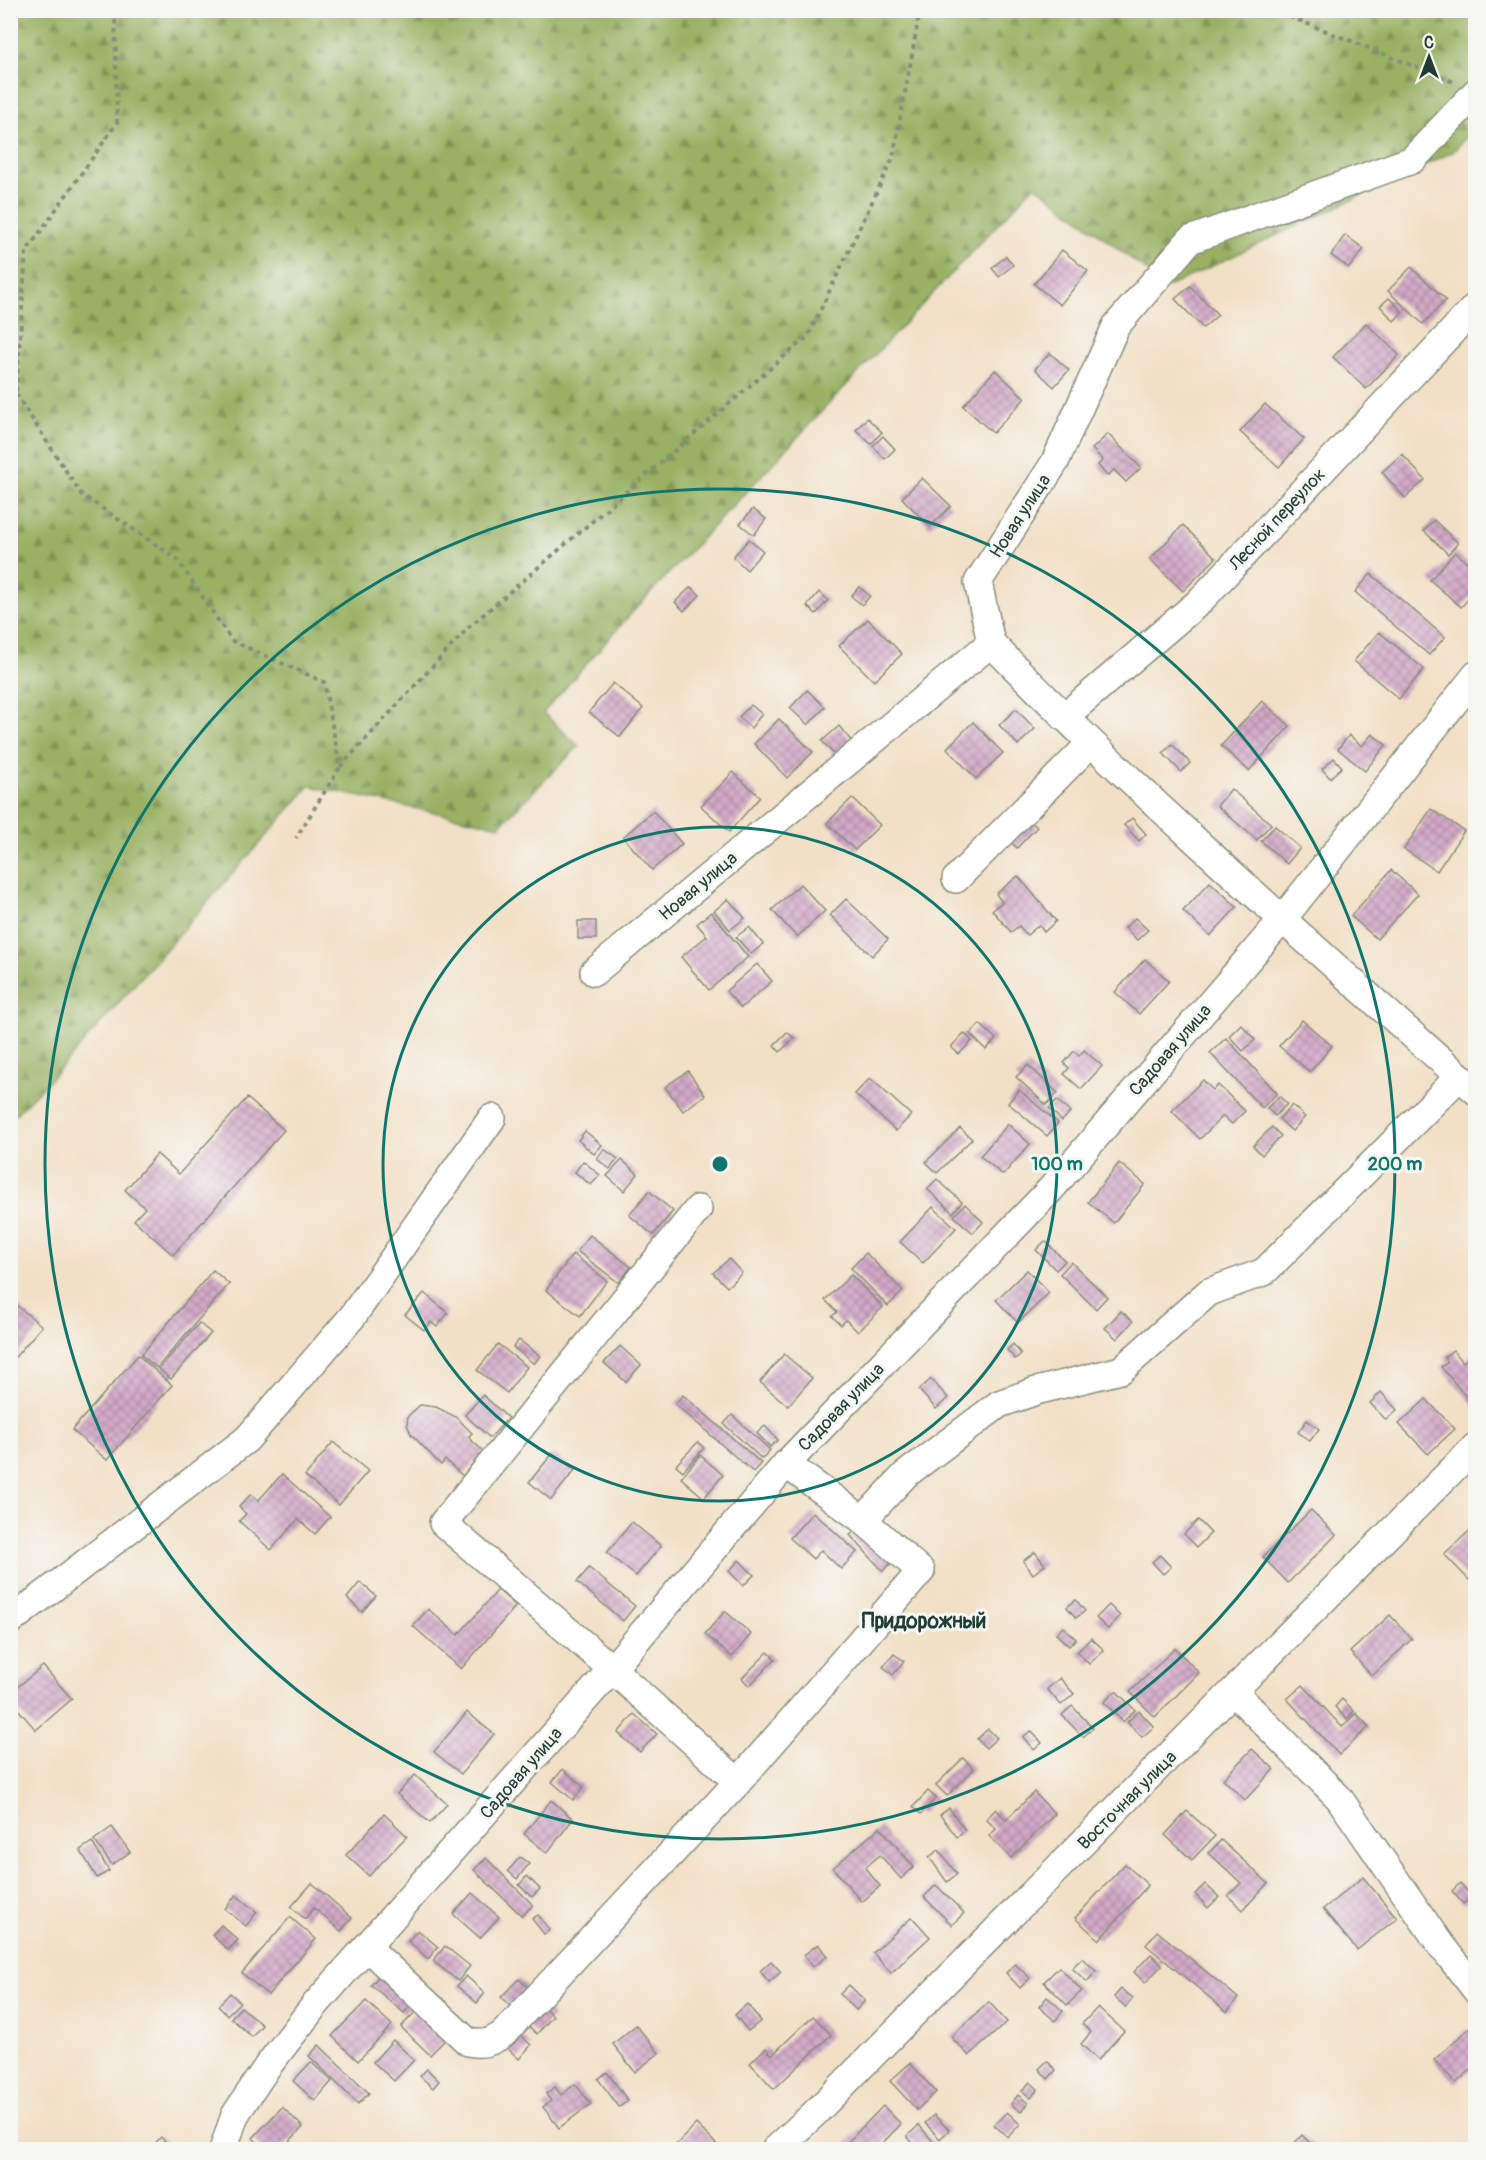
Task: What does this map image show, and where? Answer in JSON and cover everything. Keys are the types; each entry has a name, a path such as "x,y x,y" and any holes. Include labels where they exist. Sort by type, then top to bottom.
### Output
{"street":[{"name":"Новая улица","path":"594,972 992,643 978,582 1055,462 1116,326 1190,240 1412,160 1465,87"},
{"name":"Лесной переулок","path":"1064,717 1199,602 1476,306"},
{"path":"863,1520 905,1475 999,1404 1036,1391 1121,1370 1209,1292 1264,1272 1467,1084 1281,921 1091,743 992,643"},
{"name":"Садовая улица","path":"223,2150 235,2115 267,2067 315,2005 368,1948 612,1669 786,1464 1051,1188 1281,921 1476,675"},
{"path":"956,879 1091,743"},
{"path":"13,1615 247,1439 352,1317 492,1118"},
{"path":"698,1209 443,1523 738,1782"},
{"name":"Восточная улица","path":"775,2150 814,2114 1476,1446"},
{"path":"368,1948 468,2042 481,2045 493,2041 503,2034 738,1782 921,1570 863,1520 786,1464"},
{"path":"1234,1692 1340,1798 1440,1944 1476,1990"}],"path":[{"path":"115,10 117,123 26,252 16,394 81,494 177,558 232,641 324,682 340,767"},
{"path":"296,838 340,767 469,627 808,336 893,158 918,16 928,10"},
{"path":"1273,10 1465,87"},
{"path":"10,392 16,394"}],"green space":[{"path":"11,11 1475,11 1475,127 1453,152 1168,287 1035,185 628,617 543,713 579,746 499,826 310,786 61,1068 11,1119"}],"building":[{"path":"1345,235 1364,249 1349,268 1331,255"},
{"path":"1062,250 1088,271 1060,305 1034,284"},
{"path":"1006,256 1013,265 999,277 992,268"},
{"path":"1411,267 1446,300 1423,324 1388,291"},
{"path":"1190,286 1218,315 1203,328 1175,299"},
{"path":"1389,298 1403,312 1394,321 1380,306"},
{"path":"1366,323 1399,355 1366,389 1333,357"},
{"path":"1050,353 1069,370 1054,387 1035,369"},
{"path":"995,370 1025,398 993,433 963,406"},
{"path":"1265,404 1304,439 1279,467 1240,432"},
{"path":"867,418 882,432 871,444 856,430"},
{"path":"1108,434 1141,468 1126,482 1114,470 1107,476 1098,465 1103,460 1092,449"},
{"path":"883,436 895,449 885,459 873,446"},
{"path":"1402,454 1425,480 1405,498 1382,472"},
{"path":"922,478 951,506 930,527 902,498"},
{"path":"753,509 766,519 754,535 740,524"},
{"path":"1434,520 1458,543 1448,554 1424,531"},
{"path":"1183,525 1216,558 1183,591 1150,559"},
{"path":"749,539 763,551 747,570 733,557"},
{"path":"1455,552 1476,570 1476,591 1461,607 1430,580"},
{"path":"1371,574 1445,637 1429,655 1355,592"},
{"path":"691,587 700,595 684,611 675,602"},
{"path":"859,587 870,596 862,605 851,596"},
{"path":"819,592 828,600 816,614 807,606"},
{"path":"868,619 902,654 874,681 839,646"},
{"path":"1379,632 1424,669 1399,699 1354,661"},
{"path":"613,683 643,708 620,737 589,712"},
{"path":"807,690 825,707 808,725 790,708"},
{"path":"1262,701 1290,726 1249,771 1221,746"},
{"path":"751,705 762,714 751,728 739,717"},
{"path":"1016,709 1035,729 1018,745 999,725"},
{"path":"779,719 813,752 787,778 754,744"},
{"path":"973,722 1003,753 976,779 947,748"},
{"path":"839,726 853,743 837,758 822,741"},
{"path":"1372,734 1386,745 1365,771 1338,749 1349,735 1362,746"},
{"path":"1172,744 1190,763 1181,772 1163,753"},
{"path":"1334,758 1342,767 1330,778 1322,769"},
{"path":"733,772 760,797 729,832 701,806"},
{"path":"1231,789 1271,824 1257,840 1217,806"},
{"path":"852,798 880,825 855,850 827,823"},
{"path":"1431,809 1464,831 1437,871 1404,849"},
{"path":"653,811 682,844 652,870 623,837"},
{"path":"1027,818 1037,827 1017,848 1007,838"},
{"path":"1132,818 1146,834 1139,841 1124,825"},
{"path":"1275,826 1300,848 1287,864 1261,841"},
{"path":"1391,870 1418,894 1377,939 1351,916"},
{"path":"1018,876 1056,921 1044,932 1039,925 1027,935 1019,926 1011,932 992,910 1002,902 996,894"},
{"path":"1210,882 1237,907 1210,936 1183,911"},
{"path":"800,884 825,911 797,937 772,910"},
{"path":"728,899 745,918 730,930 714,911"},
{"path":"846,899 888,939 872,956 830,915"},
{"path":"711,912 748,957 709,990 681,957 707,936 697,924"},
{"path":"1135,918 1148,930 1137,940 1125,928"},
{"path":"578,921 596,921 596,939 578,939"},
{"path":"749,927 763,944 751,954 736,937"},
{"path":"1145,959 1169,981 1139,1014 1115,992"},
{"path":"757,964 772,981 741,1008 726,991"},
{"path":"1302,1020 1332,1046 1310,1072 1279,1046"},
{"path":"980,1024 996,1039 986,1050 970,1034"},
{"path":"1241,1024 1255,1040 1243,1051 1229,1036"},
{"path":"787,1032 794,1038 780,1052 774,1045"},
{"path":"964,1033 972,1041 959,1054 951,1047"},
{"path":"1226,1038 1277,1093 1262,1108 1210,1053"},
{"path":"1084,1050 1102,1066 1081,1089 1064,1074 1069,1068 1064,1063 1074,1051 1079,1056"},
{"path":"1028,1065 1058,1093 1046,1105 1016,1077"},
{"path":"688,1071 705,1095 683,1111 665,1087"},
{"path":"870,1078 911,1115 896,1131 855,1094"},
{"path":"1203,1080 1213,1090 1218,1085 1245,1111 1232,1124 1223,1116 1200,1139 1172,1111"},
{"path":"1019,1090 1058,1123 1047,1136 1008,1103"},
{"path":"1279,1096 1287,1104 1275,1116 1267,1108"},
{"path":"247,1098 284,1130 173,1255 134,1220 145,1208 125,1190 157,1154 179,1174"},
{"path":"1057,1100 1070,1112 1062,1121 1049,1108"},
{"path":"1292,1105 1305,1117 1292,1131 1279,1119"},
{"path":"1008,1124 1030,1144 1003,1175 980,1156"},
{"path":"1272,1127 1281,1136 1262,1155 1253,1146"},
{"path":"960,1128 972,1139 937,1173 926,1162"},
{"path":"585,1131 602,1145 594,1154 578,1140"},
{"path":"604,1149 618,1159 610,1169 597,1159"},
{"path":"622,1160 638,1174 624,1191 607,1176"},
{"path":"583,1161 600,1175 591,1185 575,1172"},
{"path":"1119,1163 1145,1184 1114,1223 1088,1202"},
{"path":"937,1179 962,1202 953,1213 927,1189"},
{"path":"649,1191 673,1211 653,1235 629,1215"},
{"path":"965,1204 983,1222 973,1233 954,1216"},
{"path":"933,1207 956,1228 923,1263 900,1242"},
{"path":"590,1235 631,1267 619,1283 577,1251"},
{"path":"1045,1241 1065,1261 1056,1270 1036,1250"},
{"path":"866,1253 903,1291 888,1306 851,1268"},
{"path":"573,1254 607,1281 580,1316 546,1290"},
{"path":"729,1259 742,1273 727,1287 713,1273"},
{"path":"1071,1262 1107,1297 1096,1309 1060,1274"},
{"path":"213,1270 229,1284 157,1368 141,1355"},
{"path":"1027,1270 1049,1293 1018,1323 996,1300"},
{"path":"851,1275 883,1307 858,1332 846,1320 841,1325 832,1316 837,1312 825,1300"},
{"path":"424,1293 448,1313 437,1327 431,1322 424,1330 405,1315"},
{"path":"10,1300 42,1326 10,1363"},
{"path":"1121,1311 1133,1321 1117,1339 1105,1328"},
{"path":"199,1323 211,1333 171,1379 159,1369"},
{"path":"519,1340 540,1356 534,1364 513,1347"},
{"path":"498,1344 527,1367 507,1393 477,1370"},
{"path":"1013,1344 1021,1354 1015,1359 1007,1350"},
{"path":"620,1346 641,1365 626,1382 604,1363"},
{"path":"1453,1350 1463,1362 1476,1352 1476,1408 1441,1367 1448,1362 1444,1357"},
{"path":"784,1354 812,1378 788,1406 760,1382"},
{"path":"138,1355 172,1385 107,1460 72,1430"},
{"path":"931,1379 948,1398 936,1409 919,1390"},
{"path":"1381,1392 1397,1410 1386,1420 1370,1403"},
{"path":"483,1395 508,1418 490,1438 465,1415"},
{"path":"683,1395 761,1463 753,1472 675,1404"},
{"path":"1426,1399 1455,1429 1428,1454 1399,1424"},
{"path":"420,1405 436,1407 456,1417 472,1433 468,1437 483,1451 463,1476 445,1460 441,1465 411,1434 407,1424 408,1416"},
{"path":"732,1415 770,1450 762,1459 724,1424"},
{"path":"1307,1420 1319,1429 1310,1441 1298,1432"},
{"path":"765,1426 778,1440 770,1447 757,1433"},
{"path":"333,1442 368,1471 339,1505 305,1476"},
{"path":"698,1442 704,1448 683,1471 676,1465"},
{"path":"553,1453 575,1470 551,1500 529,1482"},
{"path":"700,1455 723,1475 704,1498 681,1478"},
{"path":"282,1474 330,1517 315,1534 298,1519 271,1550 239,1521 246,1514 239,1507 251,1494 258,1501"},
{"path":"1311,1510 1336,1535 1288,1583 1263,1557"},
{"path":"813,1512 857,1552 841,1569 821,1550 813,1559 790,1538"},
{"path":"1198,1520 1211,1533 1197,1547 1184,1534"},
{"path":"632,1522 661,1546 636,1576 607,1553"},
{"path":"861,1525 894,1560 883,1571 850,1535"},
{"path":"1476,1525 1476,1574 1469,1580 1444,1554"},
{"path":"1035,1552 1045,1565 1033,1574 1023,1561"},
{"path":"1160,1555 1171,1567 1163,1574 1152,1562"},
{"path":"739,1560 754,1575 743,1586 729,1571"},
{"path":"589,1568 635,1606 623,1621 577,1582"},
{"path":"360,1582 376,1596 362,1612 347,1598"},
{"path":"498,1590 516,1606 461,1669 413,1626 428,1609 458,1635"},
{"path":"1076,1600 1085,1611 1076,1618 1067,1607"},
{"path":"1109,1605 1120,1616 1108,1629 1096,1618"},
{"path":"725,1611 751,1634 732,1657 705,1634"},
{"path":"1390,1615 1412,1639 1372,1676 1350,1652"},
{"path":"1063,1627 1076,1639 1069,1646 1056,1634"},
{"path":"1091,1638 1104,1650 1089,1664 1077,1652"},
{"path":"1175,1648 1199,1673 1155,1717 1130,1692"},
{"path":"768,1652 775,1659 749,1686 742,1678"},
{"path":"894,1654 904,1661 893,1675 883,1667"},
{"path":"43,1666 72,1699 36,1730 10,1700 10,1693"},
{"path":"1060,1678 1074,1694 1061,1705 1047,1689"},
{"path":"1303,1685 1342,1727 1356,1713 1369,1727 1339,1755 1287,1699"},
{"path":"1116,1691 1135,1710 1123,1722 1104,1702"},
{"path":"1342,1699 1354,1711 1347,1719 1335,1707"},
{"path":"1072,1706 1093,1728 1083,1737 1062,1715"},
{"path":"1139,1711 1154,1727 1142,1737 1127,1722"},
{"path":"467,1712 494,1734 461,1774 434,1752"},
{"path":"634,1714 657,1734 640,1752 618,1733"},
{"path":"988,1729 997,1738 986,1748 977,1739"},
{"path":"1031,1731 1042,1743 1034,1750 1023,1737"},
{"path":"1252,1749 1274,1769 1245,1800 1223,1779"},
{"path":"963,1758 974,1769 947,1796 936,1785"},
{"path":"563,1769 584,1787 573,1800 552,1782"},
{"path":"415,1775 447,1804 430,1823 397,1794"},
{"path":"928,1791 936,1798 921,1814 913,1807"},
{"path":"1034,1792 1055,1814 1011,1858 989,1836 996,1829 986,1819 996,1809 1006,1820"},
{"path":"551,1800 573,1819 547,1853 524,1834"},
{"path":"949,1808 965,1830 957,1837 940,1815"},
{"path":"1187,1811 1215,1836 1192,1860 1165,1835"},
{"path":"384,1814 407,1836 369,1876 346,1855"},
{"path":"112,1827 130,1852 112,1865 94,1840"},
{"path":"880,1827 914,1867 901,1879 880,1855 865,1868 880,1886 862,1902 833,1868"},
{"path":"1221,1840 1268,1883 1243,1910 1228,1896 1241,1883 1209,1853"},
{"path":"92,1842 109,1871 97,1878 80,1850"},
{"path":"939,1850 957,1874 947,1882 929,1857"},
{"path":"520,1857 529,1864 517,1879 508,1871"},
{"path":"486,1858 533,1905 522,1916 474,1870"},
{"path":"1125,1864 1148,1885 1099,1940 1075,1918"},
{"path":"527,1876 540,1889 532,1897 519,1885"},
{"path":"1363,1877 1397,1918 1357,1950 1323,1909"},
{"path":"312,1883 352,1918 341,1931 314,1908 305,1919 291,1907"},
{"path":"1460,1883 1472,1897 1463,1904 1452,1891"},
{"path":"1205,1884 1219,1897 1208,1908 1195,1894"},
{"path":"936,1885 964,1913 952,1925 924,1897"},
{"path":"472,1893 499,1917 480,1938 453,1914"},
{"path":"236,1895 257,1912 246,1926 225,1909"},
{"path":"538,1915 550,1930 544,1934 532,1919"},
{"path":"290,1917 316,1939 268,1995 242,1973"},
{"path":"912,1917 930,1937 891,1973 873,1953"},
{"path":"221,1925 238,1940 228,1950 212,1935"},
{"path":"418,1930 438,1947 428,1959 408,1941"},
{"path":"1157,1931 1238,1998 1227,2012 1146,1945"},
{"path":"818,1944 827,1956 813,1967 804,1955"},
{"path":"445,1946 470,1966 458,1981 433,1961"},
{"path":"1151,1954 1162,1965 1145,1983 1134,1972"},
{"path":"1082,1958 1096,1971 1087,1982 1072,1968"},
{"path":"771,1961 781,1972 769,1982 760,1971"},
{"path":"1015,1964 1030,1978 1020,1988 1006,1973"},
{"path":"1059,1967 1082,1991 1067,2005 1044,1982"},
{"path":"382,1972 415,2000 404,2013 371,1985"},
{"path":"466,1976 485,1993 477,2003 457,1986"},
{"path":"519,1979 533,1992 515,2011 501,1997"},
{"path":"849,1985 865,2001 856,2010 840,1994"},
{"path":"1121,1989 1133,1998 1126,2007 1114,1997"},
{"path":"230,1993 240,2002 227,2015 218,2006"},
{"path":"1047,1997 1063,2011 1055,2021 1039,2007"},
{"path":"366,2001 392,2025 358,2061 332,2036"},
{"path":"989,2002 1007,2022 969,2056 951,2037"},
{"path":"540,2003 553,2016 537,2034 523,2021"},
{"path":"747,2004 761,2021 748,2031 735,2015"},
{"path":"241,2007 262,2025 252,2037 231,2018"},
{"path":"420,2007 450,2035 430,2055 401,2027"},
{"path":"1098,2007 1124,2031 1098,2060 1081,2044 1091,2032 1082,2024"},
{"path":"813,2016 831,2035 774,2089 750,2063 766,2048 772,2055"},
{"path":"636,2025 659,2053 635,2072 613,2044"},
{"path":"1469,2028 1476,2035 1476,2065 1456,2083 1434,2060"},
{"path":"515,2030 531,2045 519,2059 503,2044"},
{"path":"393,2040 414,2060 394,2081 373,2062"},
{"path":"319,2045 369,2093 358,2104 309,2056"},
{"path":"1047,2061 1056,2070 1048,2079 1039,2069"},
{"path":"311,2062 332,2081 315,2101 293,2081"},
{"path":"910,2063 936,2092 917,2110 890,2081"},
{"path":"427,2069 439,2081 433,2088 420,2076"},
{"path":"607,2072 628,2101 619,2107 598,2079"},
{"path":"1030,2082 1038,2089 1031,2098 1022,2091"},
{"path":"575,2084 591,2104 559,2128 543,2107 551,2101 546,2094 555,2087 561,2095"},
{"path":"1018,2095 1028,2103 1021,2112 1011,2104"},
{"path":"883,2106 901,2124 876,2150 840,2150"},
{"path":"282,2107 303,2127 281,2150 264,2150 253,2138"},
{"path":"1007,2112 1020,2124 1008,2137 994,2125"},
{"path":"934,2115 949,2130 940,2139 925,2123"},
{"path":"696,2124 717,2145 712,2150 671,2150"},
{"path":"919,2125 940,2150 918,2150 907,2136"},
{"path":"1302,2135 1317,2150 1288,2150"},
{"path":"161,2137 173,2150 149,2150"}],"district":[{"name":"Придорожный","path":"924,1621"}]}
